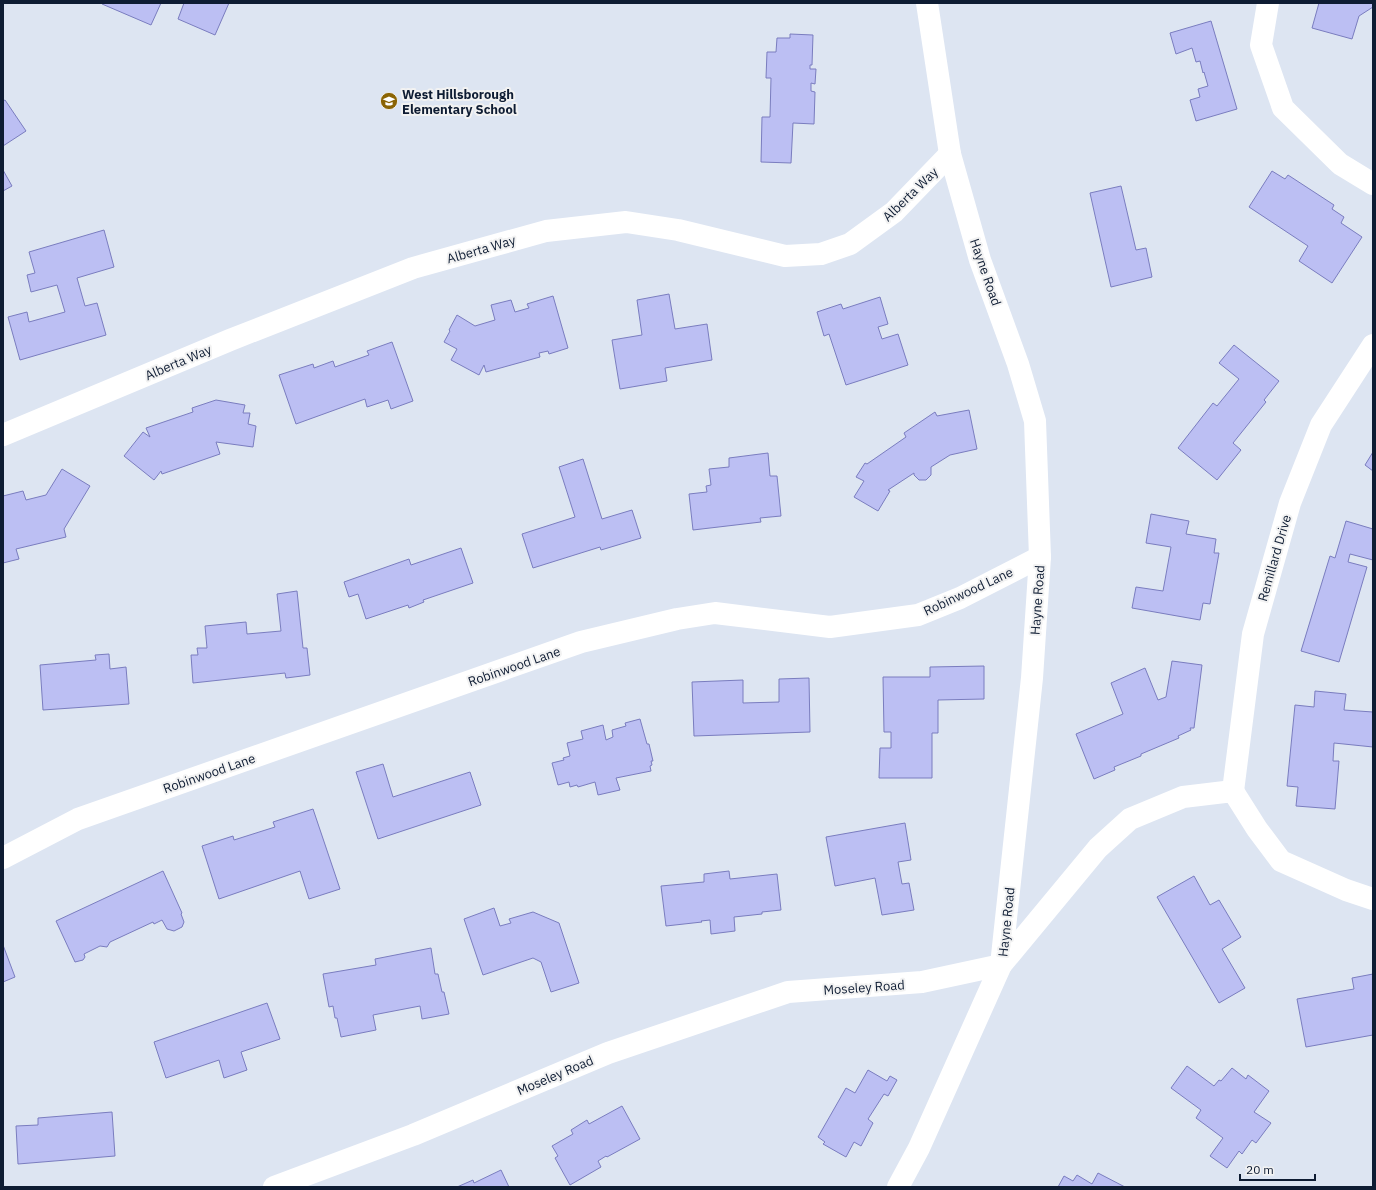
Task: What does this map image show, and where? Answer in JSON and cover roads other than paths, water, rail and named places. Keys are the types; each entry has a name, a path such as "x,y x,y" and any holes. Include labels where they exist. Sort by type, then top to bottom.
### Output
{"street":[{"name":"Hayne Road","path":"898,1187 919,1148 1001,965 1032,678 1040,557 1035,421 1018,364 980,260 950,154 928,3"},
{"path":"1268,3 1261,45 1284,108 1340,164 1373,184"},
{"name":"Alberta Way","path":"3,435 230,340 413,268 546,231 626,222 678,230 785,256 820,254 850,244 894,212 950,154"},
{"name":"Remillard Drive","path":"1233,791 1253,634 1290,503 1321,425 1373,345"},
{"name":"Robinwood Lane","path":"3,858 78,819 581,642 677,619 715,613 830,627 918,615 960,598 1040,557"},
{"path":"1001,965 1098,848 1130,819 1183,797 1233,791 1257,829 1281,861 1346,890 1373,899"},
{"name":"Moseley Road","path":"274,1187 413,1135 608,1053 788,992 922,982 1001,965"}],"place":[{"name":"West Hillsborough Elementary School","path":"389,101"}]}
